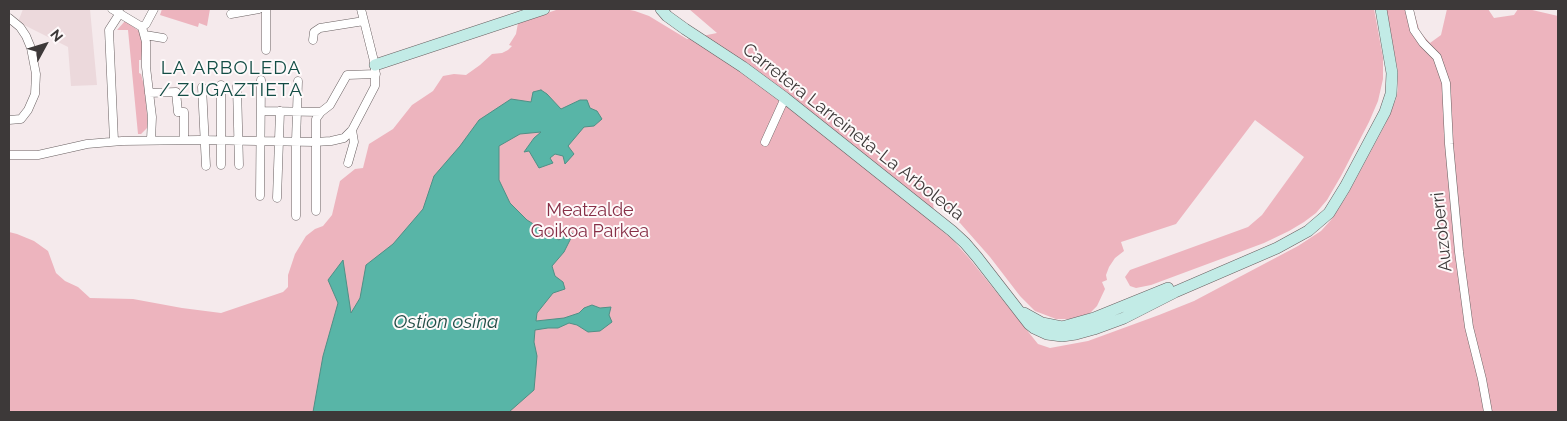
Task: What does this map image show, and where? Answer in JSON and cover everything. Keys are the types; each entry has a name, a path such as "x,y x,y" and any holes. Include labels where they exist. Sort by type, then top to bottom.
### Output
{"street":[{"path":"112,9 142,27 146,42 146,67 152,118 151,140"},
{"path":"142,27 146,24 154,9"},
{"path":"231,14 259,9"},
{"path":"266,9 266,50"},
{"path":"9,155 38,155 87,144 151,140 316,142 344,138 352,130 375,86 375,69 361,9"},
{"path":"316,211 316,119 330,105 347,75 375,69 544,9"},
{"name":"Carretera Larreineta-La Arboleda","path":"661,9 667,16 685,29 742,66 785,98 952,231 977,257 1024,320 1034,328 1055,335 1076,334 1124,318 1175,292 1296,238 1308,231 1329,212 1345,188 1385,112 1391,94 1392,79 1381,9"},
{"name":"Auzoberri","path":"1409,9 1414,30 1437,57 1446,83 1449,144 1459,252 1469,327 1488,412"},
{"path":"114,142 109,30 120,13"},
{"path":"9,18 20,27 26,36 36,74 35,94 28,110 21,119 9,120"},
{"path":"314,40 314,32 320,28 364,21"},
{"path":"144,36 163,38"},
{"path":"260,196 262,80"},
{"path":"296,216 298,81"},
{"path":"221,85 221,165"},
{"path":"237,86 239,164"},
{"path":"202,87 206,166"},
{"path":"149,93 176,92 178,112 184,112 184,140"},
{"path":"765,142 785,98"},
{"path":"262,111 321,112"},
{"path":"277,198 280,112"},
{"path":"348,163 354,142 352,130"}],"shaded area":[{"path":"23,9 90,9 97,85 71,86 68,47 18,22"}],"green space":[{"path":"162,9 210,9 207,26 199,23 198,27 160,15"},
{"name":"Meatzalde Goikoa Parkea","path":"559,9 625,9 635,11 649,16 687,39 717,33 689,9 1374,9 1383,58 1383,79 1378,101 1369,122 1341,176 1327,200 1316,213 1289,231 1264,243 1151,285 1136,288 1130,286 1125,277 1130,270 1248,227 1262,215 1304,157 1255,120 1176,224 1121,242 1124,251 1115,258 1109,267 1106,275 1107,280 1102,282 1105,289 1097,306 1090,313 1074,319 1056,319 1035,311 1020,296 990,257 960,223 933,202 935,225 952,239 969,258 1038,344 1050,348 1088,341 1194,301 1298,246 1321,231 1331,220 1348,194 1385,125 1396,99 1398,71 1386,9 1413,9 1420,32 1430,43 1441,35 1447,9 1488,9 1494,18 1514,15 1518,9 1528,9 1558,16 1558,412 9,412 9,232 34,241 48,251 56,273 65,281 78,287 90,298 133,299 221,313 283,292 288,287 288,275 295,254 306,236 323,226 332,215 340,181 355,169 363,168 369,144 393,129 412,105 433,91 443,76 454,74 466,75 492,54 502,53 512,46 509,45 516,34 518,23"},
{"path":"125,21 139,31 143,42 141,60 139,60 139,73 141,74 145,89 148,127 141,134 138,134 128,30 117,30"}],"water":[{"name":"Ostion osina","path":"541,90 561,109 580,100 587,100 590,108 597,111 602,119 594,126 584,127 568,146 574,154 565,164 563,156 555,154 550,158 553,163 539,168 529,151 524,152 541,132 520,134 499,146 499,180 510,203 527,220 559,240 570,231 573,234 564,252 552,266 555,276 563,282 565,289 553,293 537,313 536,321 564,318 579,313 584,308 592,305 600,308 611,307 609,315 612,322 600,331 588,332 577,325 569,323 558,328 535,330 534,342 537,356 534,390 509,412 313,412 323,356 338,303 328,280 343,260 351,313 360,298 366,265 393,244 423,209 434,176 479,120 511,99 531,102 533,92"}],"district":[{"name":"LA ARBOLEDA / ZUGAZTIETA","path":"231,79"}]}
